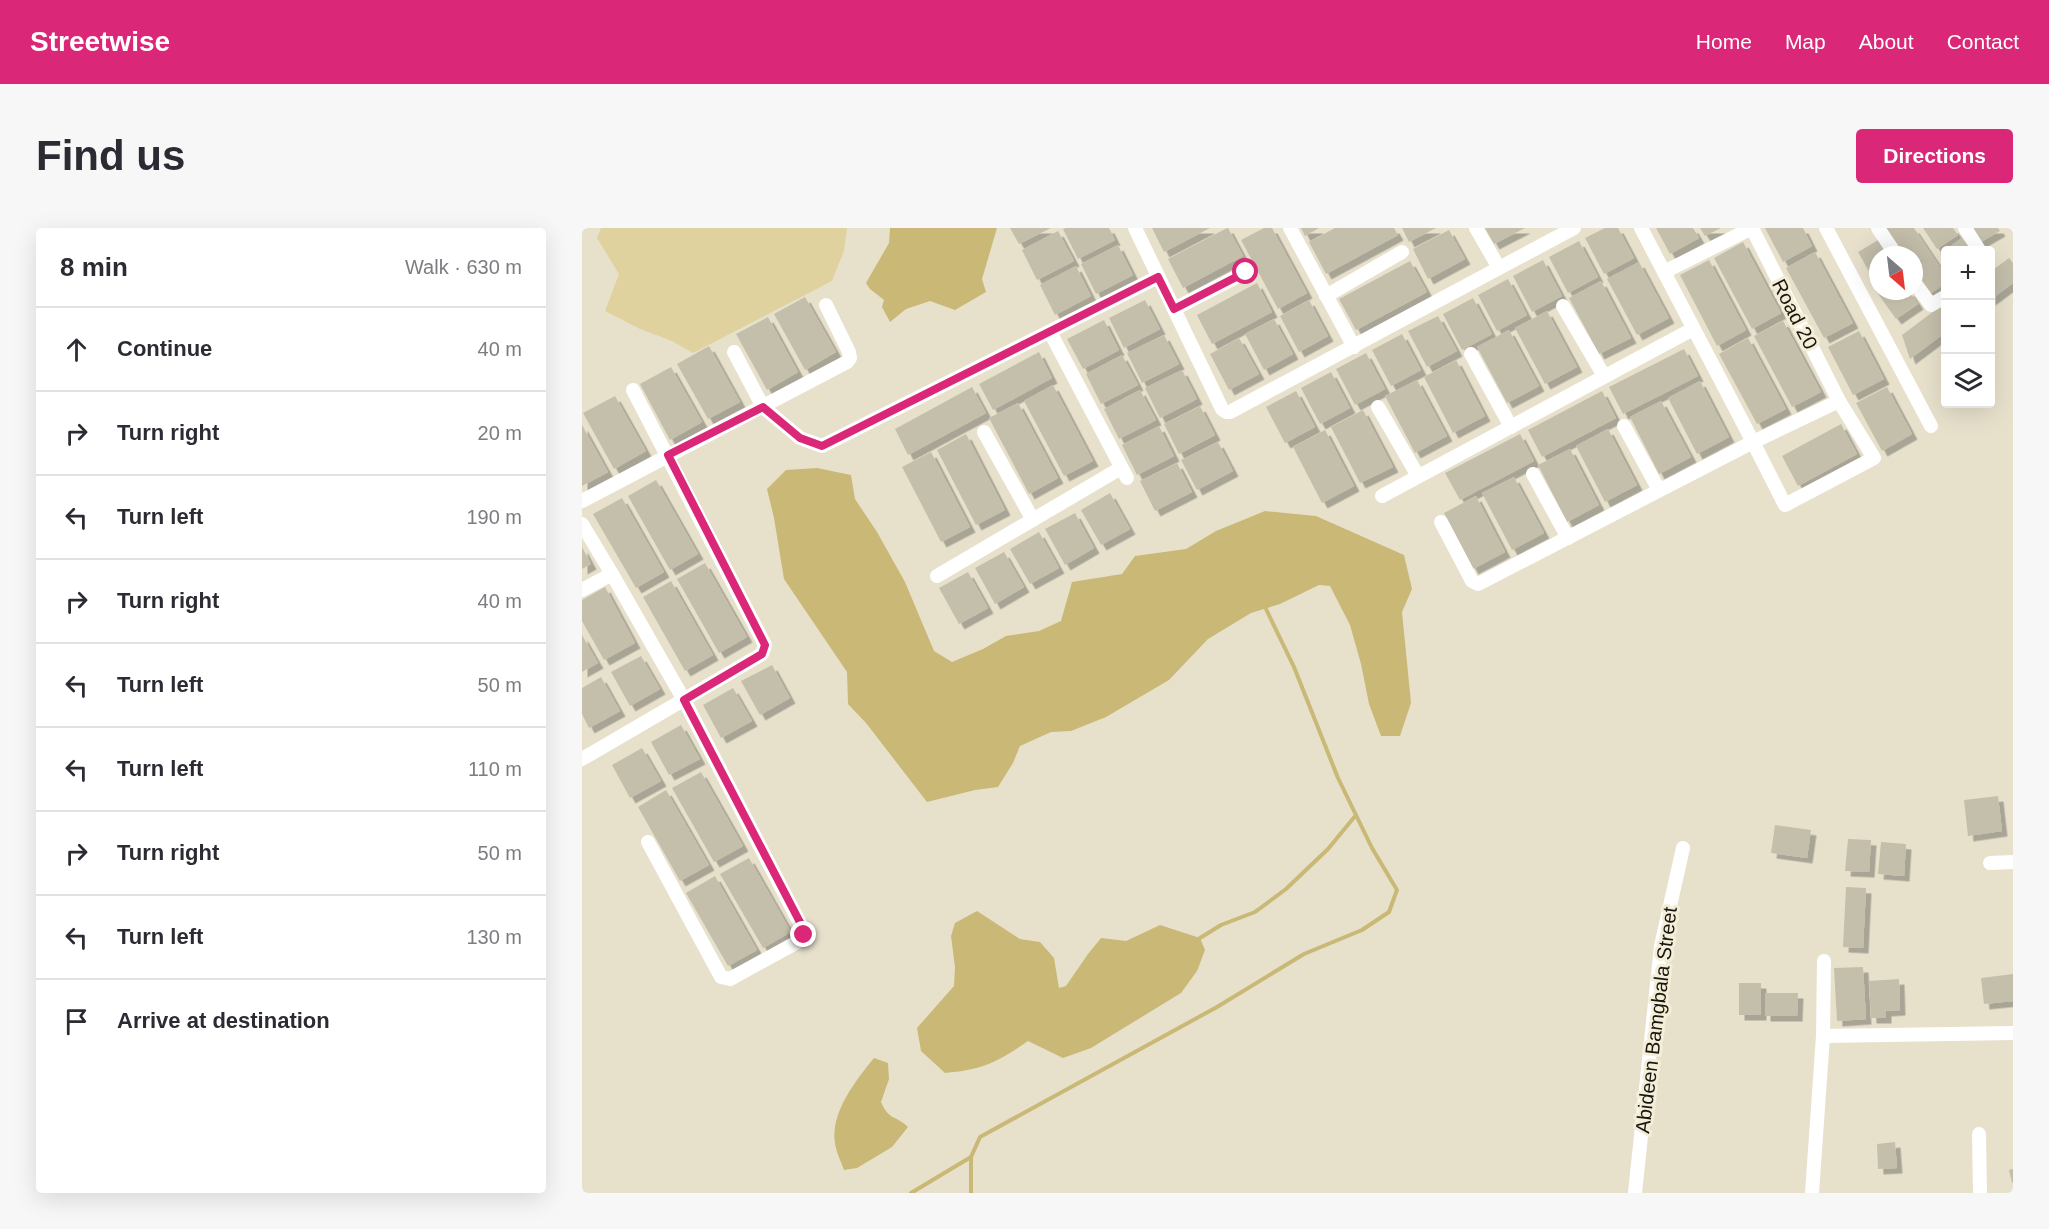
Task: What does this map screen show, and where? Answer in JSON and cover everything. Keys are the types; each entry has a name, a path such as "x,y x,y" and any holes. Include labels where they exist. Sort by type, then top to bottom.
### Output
{"street":[{"path":"1135,228 1222,409 1226,412 1230,412 1354,347 1574,228"},
{"path":"1290,228 1354,347"},
{"path":"1476,228 1499,268"},
{"path":"1641,228 1754,442"},
{"path":"1664,272 1752,228"},
{"name":"Road 20","path":"1752,228 1839,401 1874,458 1785,505 1754,442"},
{"path":"1878,228 1890,246"},
{"path":"1965,228 1976,246"},
{"path":"1829,229 1931,426"},
{"path":"1326,296 1402,252"},
{"path":"1174,309 1246,272"},
{"path":"734,352 763,407 800,438 822,446 1158,277"},
{"path":"1923,295 1930,305 1941,299"},
{"path":"582,501 847,362 850,358 849,352 826,305"},
{"path":"1563,306 1605,376"},
{"path":"1382,496 1693,329"},
{"path":"937,576 1033,520 1124,473 1050,332"},
{"path":"1471,354 1511,427"},
{"path":"582,759 762,654 765,645 633,390"},
{"path":"1442,522 1472,581 1478,584 1659,490 1839,401"},
{"path":"1378,407 1418,476"},
{"path":"1624,426 1659,490"},
{"path":"984,432 1033,520"},
{"path":"1533,474 1568,538"},
{"path":"582,524 684,700 803,928 804,935 801,940 730,979 721,977 648,842"},
{"path":"582,590 612,574"},
{"name":"Abideen Bamgbala Street","path":"1635,1193 1661,946 1683,848"},
{"path":"1990,863 2013,862"},
{"path":"1812,1193 1823,1036 1824,961"},
{"path":"1823,1036 2013,1033"},
{"path":"1979,1134 1980,1193"}],"shaded area":[{"path":"601,228 847,228 844,251 832,281 693,353 605,311 619,274 597,238"},
{"path":"890,228 997,228 982,279 986,292 955,310 930,301 906,309 890,322 882,307 884,300 866,283 889,243"},
{"path":"817,468 851,475 855,499 877,532 905,582 934,651 952,662 1006,636 1039,631 1061,621 1072,582 1122,574 1135,556 1186,549 1216,531 1265,511 1316,516 1404,555 1412,589 1402,612 1411,703 1400,736 1381,736 1369,704 1350,625 1330,586 1319,585 1280,604 1251,613 1208,639 1169,680 1106,717 1071,731 1051,732 1020,746 1013,763 998,787 975,790 927,802 866,723 848,704 847,672 784,579 767,489 786,470"},
{"path":"977,911 1020,939 1040,942 1054,958 1059,988 1066,986 1101,938 1126,941 1160,925 1200,938 1205,950 1197,971 1181,993 1091,1048 1063,1058 1028,1041 989,1064 970,1070 945,1073 921,1051 917,1028 954,986 955,967 951,936 955,923"},
{"path":"874,1058 888,1063 889,1079 881,1102 890,1115 908,1127 892,1147 857,1168 844,1170 835,1143 836,1120 846,1098"}],"building":[{"path":"1010,228 1051,228 1019,244"},
{"path":"1109,228 1115,240 1078,259 1063,229"},
{"path":"1152,228 1210,228 1164,252"},
{"path":"1227,228 1243,256 1183,288 1168,259"},
{"path":"1264,228 1272,228 1307,293 1278,309 1241,240"},
{"path":"1301,228 1319,228 1305,236"},
{"path":"1335,228 1394,228 1398,235 1326,274 1309,242"},
{"path":"1402,228 1436,228 1409,242"},
{"path":"1485,228 1525,228 1494,244"},
{"path":"1605,228 1618,228 1634,258 1604,274 1585,238"},
{"path":"1656,228 1693,228 1699,238 1670,254"},
{"path":"1700,228 1721,228 1705,236"},
{"path":"1765,228 1803,228 1812,246 1783,262"},
{"path":"1885,228 1914,228 1941,268 1941,286 1928,295 1923,288 1923,261 1931,255 1923,259 1923,246 1896,246"},
{"path":"1923,228 1953,228 1958,235 1937,249"},
{"path":"1971,228 1998,228 2000,231 1979,243"},
{"path":"1449,230 1465,259 1428,279 1413,249"},
{"path":"1058,231 1074,261 1037,280 1022,250"},
{"path":"1962,238 1969,246 1951,246"},
{"path":"1880,239 1884,246 1869,246 1869,271 1858,252"},
{"path":"1579,241 1598,277 1568,293 1549,257"},
{"path":"1743,242 1781,313 1752,329 1714,258"},
{"path":"1118,245 1133,275 1096,294 1081,264"},
{"path":"1815,252 1853,323 1824,338 1786,268"},
{"path":"2009,258 2013,263 2013,283 1995,296 1995,268"},
{"path":"1543,260 1562,296 1532,312 1513,276"},
{"path":"1709,260 1746,330 1717,346 1680,275"},
{"path":"1410,261 1427,292 1356,330 1339,299"},
{"path":"1639,262 1669,318 1637,335 1607,279"},
{"path":"1076,266 1091,296 1055,315 1040,285"},
{"path":"1508,279 1527,315 1497,331 1478,295"},
{"path":"1601,281 1631,338 1599,354 1569,298"},
{"path":"1257,283 1272,312 1212,344 1197,315"},
{"path":"805,297 836,352 805,370 774,314"},
{"path":"1473,298 1492,334 1462,350 1443,314"},
{"path":"1145,300 1160,329 1124,348 1109,318"},
{"path":"1309,300 1328,336 1299,352 1280,316"},
{"path":"1882,300 1915,300 1918,304 1896,319"},
{"path":"1941,306 1941,336 1910,359 1902,335"},
{"path":"1547,311 1577,367 1545,384 1515,328"},
{"path":"1438,316 1457,351 1427,367 1408,331"},
{"path":"768,317 798,372 767,390 736,334"},
{"path":"1274,319 1293,354 1264,370 1245,334"},
{"path":"1104,320 1119,350 1083,369 1067,339"},
{"path":"1783,321 1821,392 1792,407 1754,336"},
{"path":"1509,330 1539,386 1507,403 1477,347"},
{"path":"1859,331 1884,379 1853,395 1828,347"},
{"path":"1402,334 1421,370 1391,386 1372,350"},
{"path":"1164,335 1179,364 1142,383 1127,353"},
{"path":"1239,338 1259,374 1229,390 1210,354"},
{"path":"1748,338 1786,409 1757,424 1719,354"},
{"path":"709,346 740,402 708,419 677,364"},
{"path":"1684,349 1698,376 1623,414 1609,387"},
{"path":"1039,352 1052,378 993,410 979,384"},
{"path":"1366,353 1385,389 1355,405 1336,369"},
{"path":"1122,355 1138,385 1101,404 1086,374"},
{"path":"1456,360 1485,416 1453,433 1424,377"},
{"path":"671,367 702,422 670,440 640,384"},
{"path":"1182,370 1197,399 1160,418 1145,388"},
{"path":"1331,372 1350,408 1320,424 1301,388"},
{"path":"1417,380 1447,436 1415,453 1385,396"},
{"path":"1700,381 1729,437 1697,454 1668,398"},
{"path":"1053,385 1093,461 1064,476 1024,401"},
{"path":"972,387 986,413 908,455 895,429"},
{"path":"1887,387 1912,434 1882,451 1856,403"},
{"path":"1140,390 1156,420 1119,439 1104,409"},
{"path":"1296,391 1315,427 1285,443 1266,407"},
{"path":"1602,391 1616,418 1542,457 1528,430"},
{"path":"615,396 646,451 614,469 583,413"},
{"path":"1661,401 1691,457 1659,474 1630,417"},
{"path":"1018,403 1058,478 1029,494 989,418"},
{"path":"1200,406 1215,435 1179,454 1164,424"},
{"path":"1363,410 1393,467 1360,483 1331,427"},
{"path":"1841,424 1857,454 1798,486 1782,456"},
{"path":"582,425 608,472 582,486"},
{"path":"1159,426 1174,456 1137,475 1122,445"},
{"path":"1608,429 1637,485 1605,502 1576,446"},
{"path":"1325,430 1354,486 1322,503 1293,447"},
{"path":"966,434 1005,510 976,525 937,450"},
{"path":"1520,434 1534,461 1460,500 1445,473"},
{"path":"1218,442 1233,471 1197,490 1181,460"},
{"path":"1570,449 1599,505 1567,522 1538,465"},
{"path":"931,452 970,527 941,542 902,467"},
{"path":"1177,463 1192,492 1155,511 1140,481"},
{"path":"1514,477 1544,533 1512,550 1482,493"},
{"path":"656,480 698,554 670,570 628,496"},
{"path":"1110,493 1130,529 1101,545 1081,510"},
{"path":"1476,496 1505,552 1473,569 1444,513"},
{"path":"622,498 664,572 636,588 593,514"},
{"path":"1075,513 1094,548 1065,565 1045,529"},
{"path":"1039,532 1059,568 1030,584 1010,549"},
{"path":"582,547 591,564 582,569"},
{"path":"1004,552 1024,587 995,604 975,568"},
{"path":"705,563 747,637 719,653 677,579"},
{"path":"968,572 988,608 959,624 939,588"},
{"path":"671,581 713,655 685,671 643,597"},
{"path":"605,587 635,643 604,660 582,621 582,600"},
{"path":"582,635 598,663 582,672"},
{"path":"641,656 660,689 630,706 611,672"},
{"path":"772,665 790,698 760,715 741,681"},
{"path":"601,677 620,711 589,728 582,714 582,688"},
{"path":"733,688 752,721 721,738 703,705"},
{"path":"681,725 700,759 669,775 651,742"},
{"path":"642,748 661,781 630,798 612,765"},
{"path":"701,772 743,846 714,862 672,788"},
{"path":"666,790 709,865 680,881 638,807"},
{"path":"1998,796 2002,831 1968,836 1964,800"},
{"path":"1775,825 1811,830 1807,858 1771,853"},
{"path":"1848,839 1871,840 1869,872 1845,871"},
{"path":"1881,842 1906,844 1904,876 1878,874"},
{"path":"749,858 791,932 763,948 720,874"},
{"path":"715,876 757,950 728,966 686,893"},
{"path":"1846,887 1866,888 1863,948 1843,947"},
{"path":"1863,967 1866,1019 1837,1021 1834,968"},
{"path":"2013,974 2013,1001 1984,1004 1981,978"},
{"path":"1899,979 1900,1010 1886,1011 1886,1018 1871,1018 1869,981"},
{"path":"1739,983 1761,983 1761,1015 1739,1015"},
{"path":"1765,993 1798,993 1797,1016 1765,1016"},
{"path":"1895,1142 1897,1168 1878,1169 1877,1144"},
{"path":"2013,1169 2013,1183 2012,1183 2009,1170"}],"waterway":[{"path":"971,1193 971,1157 980,1137 1217,1007 1304,954 1362,930 1389,912 1397,890 1372,848 1338,778 1294,667 1266,609"},
{"path":"1200,938 1221,925 1255,912 1286,889 1328,849 1356,815"},
{"path":"911,1193 971,1157"}],"route":[{"path":"804,935 803,928 684,700 762,654 765,645 668,455 763,407 800,438 822,446 1158,277 1174,309 1246,272"}]}
